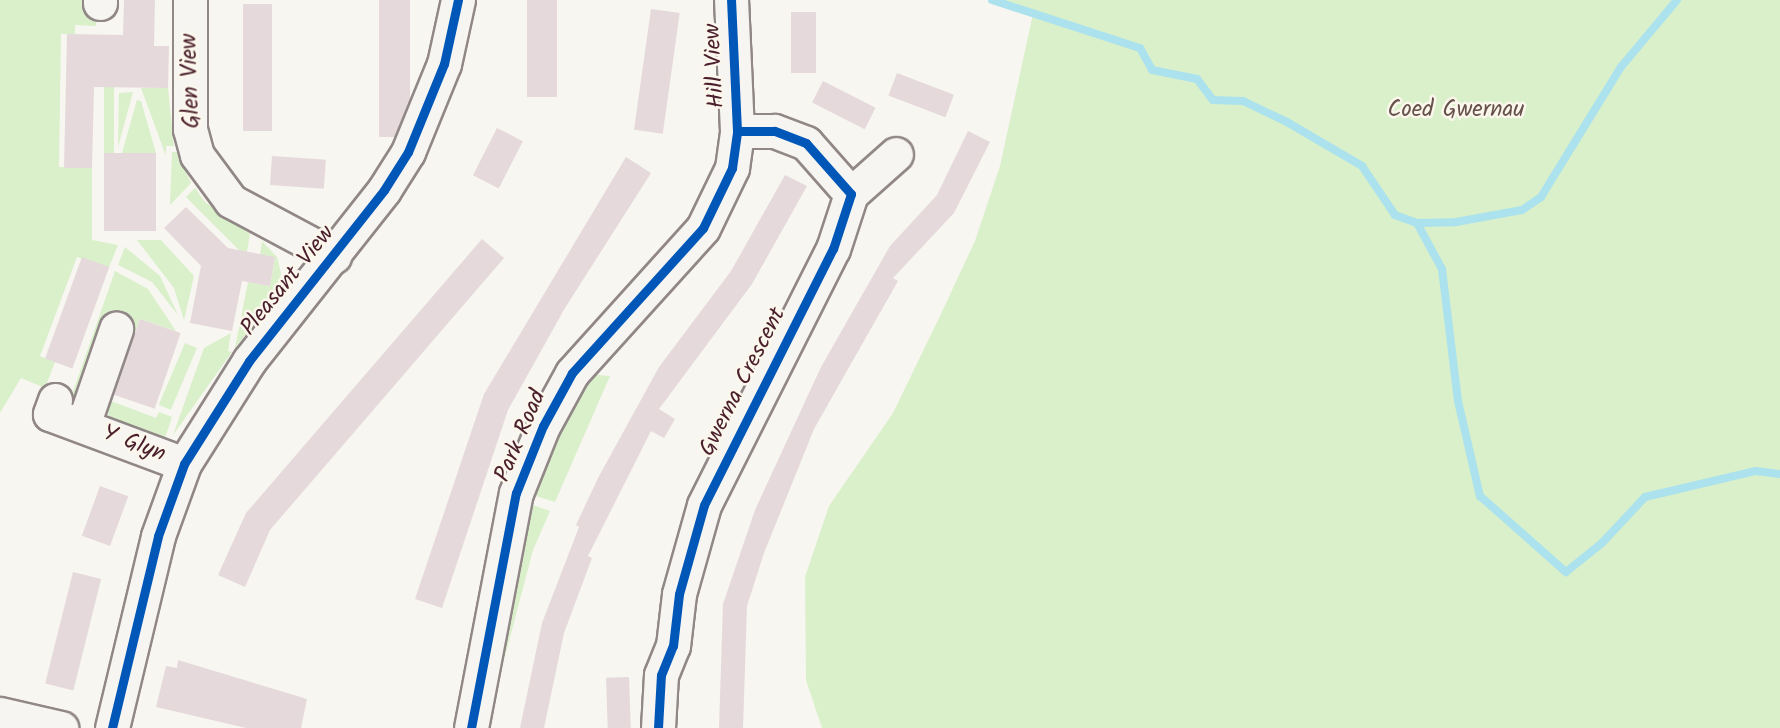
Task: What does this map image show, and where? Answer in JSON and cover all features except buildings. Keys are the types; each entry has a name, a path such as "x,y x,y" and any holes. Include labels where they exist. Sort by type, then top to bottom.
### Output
{"street":[{"name":"Glen View","path":"190,0 190,129 197,155 231,201 334,256"},
{"name":"Pleasant View","path":"112,728 145,586 184,464 249,361 384,190 429,109 458,0"},
{"name":"Hill View","path":"731,0 737,131"},
{"path":"737,131 774,131 806,143 851,194 896,155"},
{"name":"Park Road","path":"471,728 514,504 543,426 572,373 704,228 732,169 737,131"},
{"name":"Gwerna Crescent","path":"658,728 661,675 673,646 679,594 704,505 833,248 851,194"},
{"name":"Y Glyn","path":"83,425 119,346"},
{"name":"Y Glyn","path":"55,400 50,414 184,464"},
{"path":"0,714 61,728"}],"green space":[{"path":"0,0 90,0 96,12 96,26 75,25 75,34 61,34 59,167 92,168 92,240 118,245 109,267 77,257 40,356 55,362 45,388 21,378 0,413"},
{"name":"Coed Gwernau","path":"992,0 1780,0 1780,728 822,728 806,680 805,577 829,506 893,413 940,316 975,241 1000,166 1033,14"},
{"path":"104,46 114,46 114,193 104,193"},
{"path":"141,88 168,88 174,146 166,146 166,156"},
{"path":"133,92 118,147 119,93"},
{"path":"137,100 141,101 156,153 122,153"},
{"path":"172,152 177,152 191,183 170,205"},
{"path":"195,188 205,202 250,234 246,257 186,197"},
{"path":"137,240 161,240 194,276 184,320 174,288"},
{"path":"262,241 277,257 281,273 277,294 235,348 248,282 270,286 275,258 260,255"},
{"path":"125,247 160,276 178,315 152,282 118,265"},
{"path":"115,271 148,289 176,331 140,319 131,344 123,341 81,407 68,406"},
{"path":"231,333 228,351 232,352 173,435 204,348"},
{"path":"185,343 197,348 171,410 159,405"},
{"path":"589,374 610,376 555,502 536,496 550,432"},
{"path":"103,398 156,418 159,412 172,417 165,438 112,419 102,406"},
{"path":"533,505 550,511 533,550 497,687 493,687 519,545"}],"waterway":[{"path":"992,0 1140,48 1152,70 1197,79 1213,100 1243,101 1287,122 1362,166 1395,215 1417,223 1456,222 1522,210 1541,197 1621,67 1677,0"},
{"path":"1417,223 1442,269 1458,401 1480,496 1566,572 1602,543 1645,497 1756,471 1780,474"}],"cycle path":[{"path":"112,728 158,536 184,464 249,361 384,190 408,152 444,64 458,0"},
{"path":"471,728 516,493 543,426 572,373 703,228 732,168 737,131 731,0"},
{"path":"658,728 661,675 673,646 679,594 704,505 833,249 851,194 806,143 774,131 737,131"}]}
